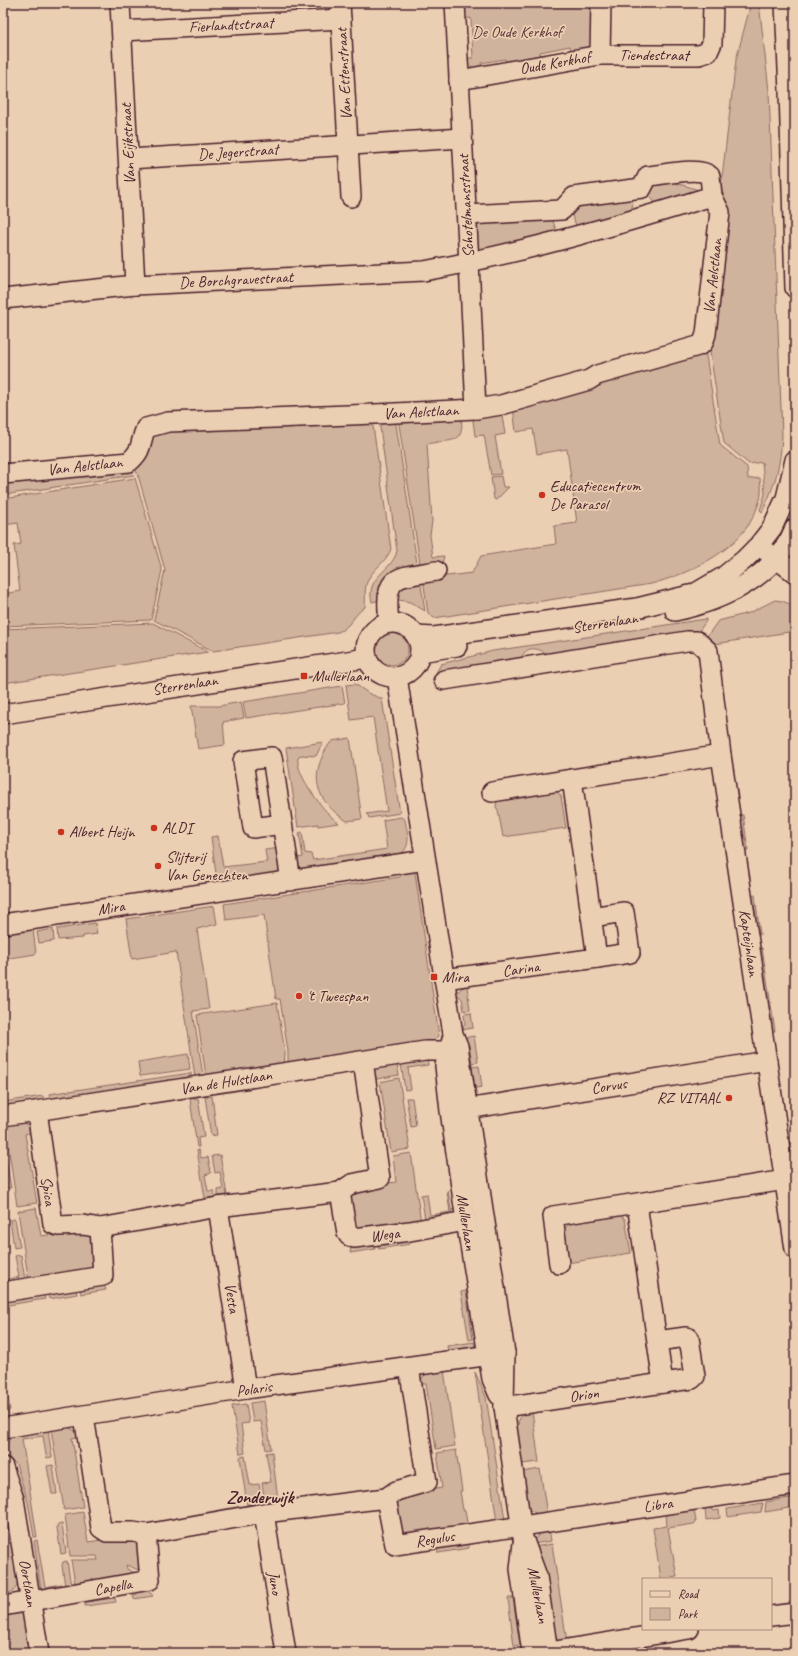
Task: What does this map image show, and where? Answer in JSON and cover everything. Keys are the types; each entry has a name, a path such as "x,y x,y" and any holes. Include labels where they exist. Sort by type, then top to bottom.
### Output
{"street":[{"name":"Van Eijkstraat","path":"120,3 135,285"},
{"name":"Schotelmansstraat","path":"455,3 470,262 476,408"},
{"name":"Oude Kerkhof","path":"459,80 600,55 602,3"},
{"name":"Tiendestraat","path":"600,55 699,55 708,52 712,43 713,3"},
{"path":"785,3 795,288"},
{"name":"Fierlandtstraat","path":"122,31 340,11"},
{"name":"Van Ettenstraat","path":"340,11 348,145"},
{"name":"De Jegerstraat","path":"129,159 462,138"},
{"path":"348,145 351,197"},
{"path":"648,216 642,188 648,176 696,171 707,173 710,176 712,196"},
{"path":"467,215 562,210 574,197 642,188"},
{"name":"De Borchgravestraat","path":"3,299 135,285 424,271 470,262 571,237 648,216 712,196"},
{"name":"Van Aelstlaan","path":"3,474 129,462 138,454 146,428 168,422 375,414 476,408 501,405 589,380 597,375 692,348 703,343 706,334 720,212 712,196"},
{"path":"562,210 571,237"},
{"name":"Sterrenlaan","path":"418,644 434,637 656,604 694,594 723,577 744,560 758,546 772,528 786,498 795,460"},
{"name":"Sterrenlaan","path":"418,644 640,618 697,607 723,597 742,587 776,558 791,539 795,528"},
{"path":"758,546 776,558 795,574"},
{"path":"390,623 387,602 388,591 392,583 401,577 436,571"},
{"path":"390,623 399,623 407,627 418,644 418,661 406,674 391,677 379,673 370,664 367,653 368,639 373,631 381,626 390,623"},
{"name":"Sterrenlaan","path":"444,680 687,641 697,641"},
{"name":"Kapteijnlaan","path":"697,641 708,651 795,1246"},
{"name":"Sterrenlaan","path":"3,702 367,653"},
{"name":"Sterrenlaan","path":"3,714 367,653"},
{"name":"Mullerlaan","path":"397,676 444,979 451,1042 458,1046 459,1110 466,1221 496,1354"},
{"path":"492,792 722,755"},
{"path":"572,779 597,958"},
{"path":"282,824 291,881"},
{"name":"Mira","path":"3,924 425,860"},
{"name":"Carina","path":"444,979 630,953 624,912 591,917"},
{"name":"Van de Hulstlaan","path":"3,1116 425,1051 451,1042"},
{"path":"218,1207 340,1192 352,1184 380,1178 363,1061"},
{"name":"Corvus","path":"459,1110 767,1061"},
{"name":"Mullerlaan","path":"459,1110 496,1354 492,1379 504,1407 522,1532 520,1569 543,1653"},
{"name":"Spica","path":"37,1111 53,1224 58,1226 83,1225 100,1228 218,1207"},
{"path":"559,1264 553,1216 786,1180"},
{"name":"Wega","path":"340,1192 347,1233 349,1236 354,1238 410,1231 466,1221"},
{"path":"637,1204 663,1383"},
{"name":"Vesta","path":"218,1207 246,1389"},
{"path":"3,1292 103,1276 100,1228"},
{"name":"Orion","path":"504,1407 692,1379 695,1376 689,1338 686,1337 657,1341"},
{"name":"Polaris","path":"3,1428 246,1389 496,1354"},
{"path":"84,1416 101,1528 107,1532 133,1532 146,1534 264,1513 386,1498 396,1491 427,1482 409,1367"},
{"name":"Oortlaan","path":"5,1477 14,1499 38,1653"},
{"name":"Libra","path":"522,1532 795,1485"},
{"name":"Regulus","path":"386,1498 395,1545 522,1532"},
{"name":"Juno","path":"264,1513 286,1653"},
{"name":"Capella","path":"30,1602 150,1580 146,1534"},
{"path":"3,1606 30,1602"},
{"path":"772,1616 795,1612"},
{"path":"543,1653 682,1630"}],"green space":[{"name":"De Oude Kerkhof","path":"460,3 595,3 595,46 572,55 570,46 540,52 541,60 507,67 505,59 481,63 482,71 468,72 464,58 473,58 471,18 462,19"},
{"path":"751,3 759,3 769,91 782,435 776,475 762,512 760,510 765,494 762,462 749,464 724,443 709,346 720,194 736,60"},
{"path":"673,182 699,190 697,193 656,204 649,195 647,189"},
{"path":"629,195 633,204 631,210 621,215 579,226 576,225 568,206"},
{"path":"551,215 556,230 544,238 478,252 476,246 476,225 479,222"},
{"path":"705,349 720,445 747,467 748,479 760,478 761,497 750,523 740,536 713,558 682,574 651,584 434,618 428,613 423,579 472,573 481,556 556,544 554,526 577,523 567,449 537,454 533,429 516,432 513,407"},
{"path":"501,410 505,434 495,436 501,474 491,475 484,435 475,436 472,413"},
{"path":"461,414 462,425 459,436 450,441 427,444 432,521 430,535 433,557 444,556 442,564 421,570 398,418"},
{"path":"395,418 418,570 380,600 372,602 372,586 390,564 397,551 379,420"},
{"path":"372,419 391,549 386,558 369,577 365,591 365,607 346,627 338,632 213,651 154,620 165,570 138,475 134,467 155,432"},
{"path":"131,469 134,475 3,495 3,484 18,483 22,479 68,475 72,478 101,475 104,472"},
{"path":"501,476 503,487 509,487 496,500 494,499 491,477"},
{"path":"135,478 162,570 151,620 3,626 3,594 20,591 14,545 21,544 18,523 3,525 3,499"},
{"path":"420,579 425,611 410,602 393,599 395,589"},
{"path":"775,600 795,606 795,631 715,644 718,667 705,639 718,621 749,613"},
{"path":"706,619 697,634 548,654 538,649 531,649 523,655 523,662 432,680 441,664 493,651"},
{"path":"153,623 208,652 3,683 3,629"},
{"path":"389,633 395,633 405,640 408,649 407,655 401,662 395,665 389,665 379,658 376,652 376,646 383,636"},
{"path":"355,684 368,693 382,699 400,813 369,818 366,814 387,811 373,717 351,720 346,685"},
{"path":"342,686 345,703 246,718 243,702"},
{"path":"241,702 244,718 223,722 225,745 198,749 191,706 219,706"},
{"path":"350,738 362,819 347,821 328,805 322,796 318,786 317,776 323,755 330,743 332,741"},
{"path":"323,742 316,756 301,755 298,758 298,765 301,774 319,803 339,823 298,827 286,748"},
{"path":"556,791 561,796 566,828 503,837 498,810 496,807 497,800"},
{"path":"743,815 748,850 741,851 736,816"},
{"path":"401,817 405,820 408,833 407,846 402,853 295,870 293,859 303,857 299,833 302,832 305,853 311,854 313,860 387,849 383,820"},
{"path":"218,836 223,867 267,862 265,850 281,848 284,872 217,881 211,837"},
{"path":"407,871 415,873 439,1036 433,1042 288,1067 288,1051 280,999 276,999 264,915 226,920 224,904 400,877 402,872"},
{"path":"755,895 760,935 754,935 748,896"},
{"path":"214,906 217,924 197,929 209,1009 193,1011 203,1076 195,1077 176,952 132,959 126,919"},
{"path":"95,923 97,934 83,936 83,938 58,940 57,929"},
{"path":"33,929 36,954 3,959 3,934"},
{"path":"53,929 54,941 39,943 37,932"},
{"path":"756,948 762,948 775,1031 768,1032"},
{"path":"467,986 470,1010 464,1011 462,999 456,993 463,987"},
{"path":"277,1003 285,1052 284,1068 206,1076 197,1015"},
{"path":"471,1013 473,1028 462,1030 465,1023 464,1014"},
{"path":"474,1036 478,1062 472,1063 469,1045 463,1040 463,1038"},
{"path":"188,1054 190,1069 140,1076 138,1062"},
{"path":"427,1059 428,1065 408,1068 411,1089 405,1090 401,1063"},
{"path":"396,1060 399,1075 371,1080 371,1072 375,1065"},
{"path":"479,1066 482,1087 471,1089 471,1085 474,1080 472,1067"},
{"path":"191,1073 192,1082 51,1103 49,1094"},
{"path":"399,1078 410,1149 391,1152 380,1082"},
{"path":"43,1096 44,1104 3,1110 3,1102"},
{"path":"212,1096 217,1135 211,1136 205,1097"},
{"path":"198,1098 204,1137 198,1138 199,1147 197,1147 190,1099"},
{"path":"406,1098 412,1098 416,1126 411,1127"},
{"path":"23,1122 27,1125 30,1122 34,1132 25,1134 37,1203 17,1206 5,1124"},
{"path":"197,1150 199,1150 201,1158 208,1157 211,1173 205,1175 208,1191 214,1191 215,1197 205,1198"},
{"path":"411,1153 421,1223 355,1232 346,1198 356,1188 396,1182 393,1156"},
{"path":"220,1155 227,1195 218,1196 218,1190 223,1189 220,1172 215,1173 212,1156"},
{"path":"6,1159 11,1188 5,1188 3,1160"},
{"path":"448,1190 452,1215 425,1219 421,1195 427,1194 430,1215 450,1212"},
{"path":"36,1208 41,1236 84,1230 93,1236 96,1268 29,1283 18,1211"},
{"path":"621,1216 625,1219 631,1253 567,1263 563,1240 566,1239 564,1229 569,1224"},
{"path":"15,1219 20,1247 14,1248 10,1220"},
{"path":"410,1240 410,1244 379,1249 378,1245"},
{"path":"354,1245 365,1247 374,1246 375,1249 350,1253 351,1248"},
{"path":"21,1255 25,1280 3,1283 3,1280 19,1277 15,1256"},
{"path":"104,1285 106,1290 81,1294 80,1290"},
{"path":"76,1290 77,1294 49,1299 48,1295"},
{"path":"466,1291 473,1339 469,1340 461,1292"},
{"path":"44,1295 45,1299 8,1305 8,1301"},
{"path":"474,1342 475,1348 471,1353 467,1348 448,1351 447,1346"},
{"path":"444,1370 455,1446 436,1449 426,1384 420,1384 420,1380 428,1372"},
{"path":"475,1372 486,1397 505,1520 497,1522"},
{"path":"5,1379 10,1410 8,1411 10,1423 3,1424 3,1380"},
{"path":"264,1401 271,1449 266,1450 261,1421 253,1422 250,1403"},
{"path":"246,1404 249,1423 241,1424 245,1453 240,1454 232,1406"},
{"path":"532,1411 539,1462 521,1464 515,1425 519,1425 518,1422 523,1413"},
{"path":"68,1427 77,1432 78,1437 72,1438 83,1507 64,1510 51,1429"},
{"path":"48,1430 52,1457 47,1458 43,1436 22,1439 37,1537 34,1537 28,1502 16,1464 10,1460 7,1446 9,1440 14,1435"},
{"path":"456,1450 462,1491 460,1491 468,1529 408,1539 397,1532 396,1497 401,1494 442,1488 437,1453"},
{"path":"272,1452 278,1500 265,1502 262,1483 271,1482 266,1453"},
{"path":"245,1456 250,1485 259,1484 262,1503 247,1505 240,1457"},
{"path":"53,1465 57,1494 52,1494 47,1466"},
{"path":"540,1469 547,1515 541,1516 528,1509 522,1472"},
{"path":"3,1493 21,1583 17,1584 12,1592 3,1594"},
{"path":"795,1497 795,1507 765,1512 766,1502"},
{"path":"763,1503 761,1512 728,1517 727,1509"},
{"path":"705,1508 709,1508 714,1511 719,1510 720,1518 706,1520"},
{"path":"694,1510 696,1522 694,1524 668,1528 677,1577 661,1578 653,1528 667,1526 666,1514"},
{"path":"83,1512 88,1542 129,1536 137,1538 144,1572 126,1565 127,1569 141,1576 76,1589 71,1560 98,1560 97,1556 70,1556 65,1515"},
{"path":"62,1524 66,1553 61,1554 57,1525"},
{"path":"549,1528 551,1541 533,1544 533,1541 544,1529"},
{"path":"37,1540 45,1587 61,1584 62,1588 41,1591 34,1541"},
{"path":"469,1544 469,1548 438,1553 437,1549"},
{"path":"552,1544 567,1642 556,1642 534,1547"},
{"path":"67,1561 71,1586 65,1587 62,1565 63,1562"},
{"path":"141,1589 147,1589 153,1596 134,1599 133,1595 137,1594"},
{"path":"115,1598 116,1602 85,1606 85,1602"},
{"path":"508,1598 513,1598 520,1645 514,1646"},
{"path":"3,1611 21,1611 25,1614 32,1653 4,1653"}],"place":[{"name":"Educatiecentrum De Parasol","path":"542,495"},
{"name":"Mullerlaan","path":"304,676"},
{"name":"ALDI","path":"154,828"},
{"name":"Albert Heijn","path":"61,832"},
{"name":"Slijterij Van Genechten","path":"158,866"},
{"name":"Mira","path":"434,977"},
{"name":"'t Tweespan","path":"299,996"},
{"name":"RZ VITAAL","path":"729,1098"}],"district":[{"name":"Zonderwijk","path":"260,1497"}]}
